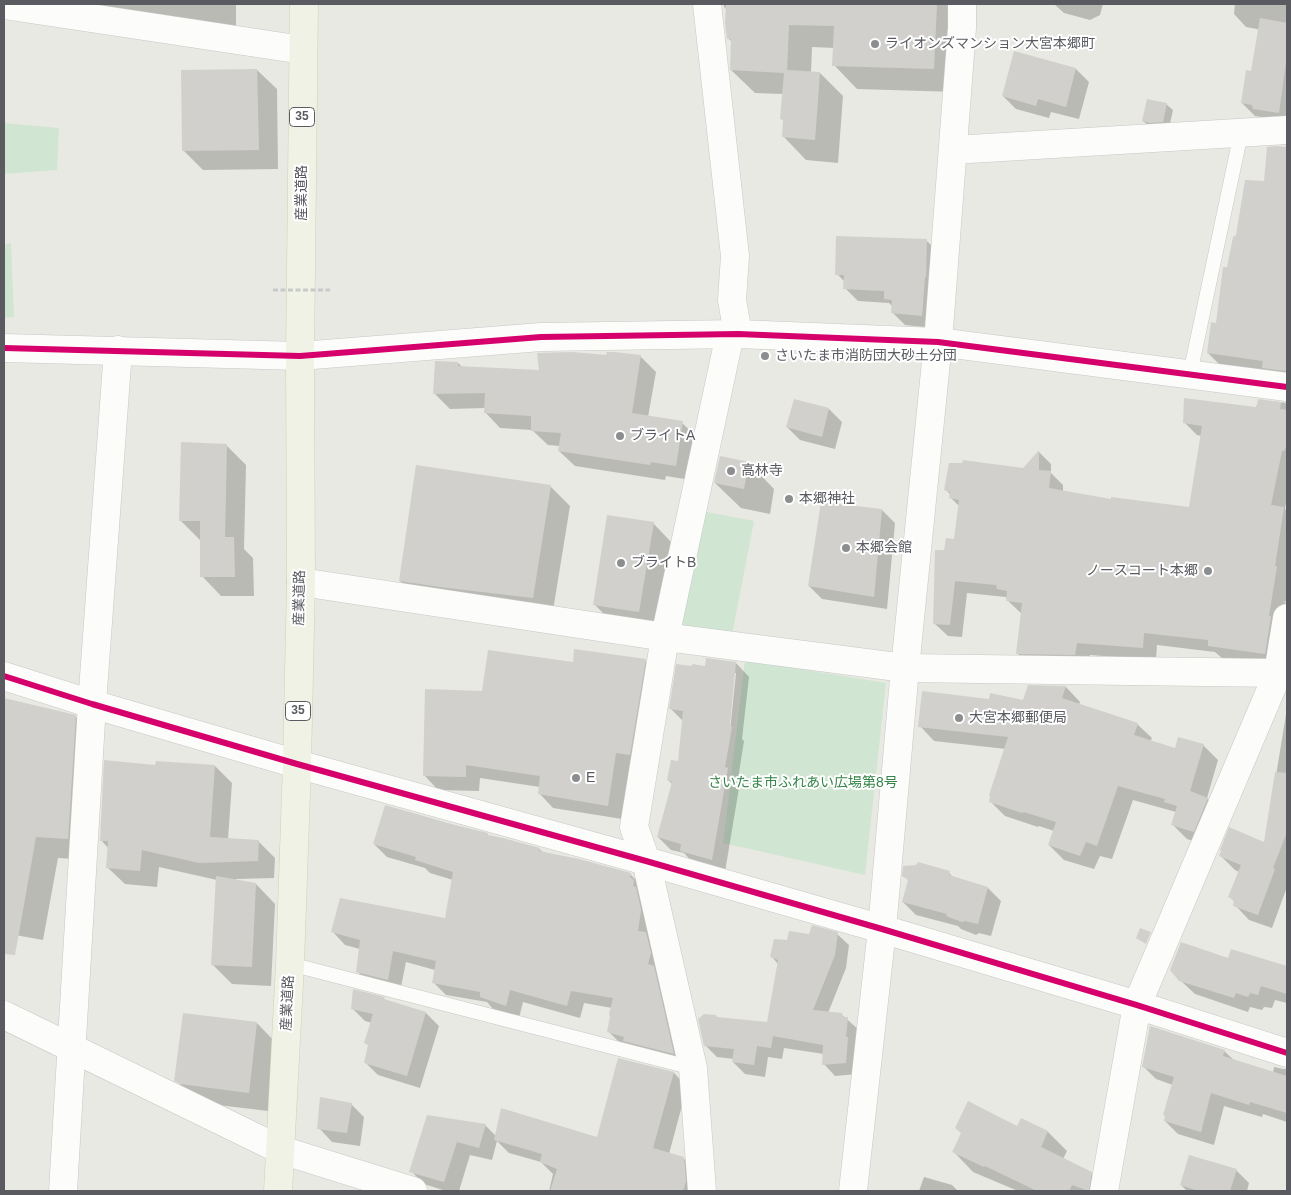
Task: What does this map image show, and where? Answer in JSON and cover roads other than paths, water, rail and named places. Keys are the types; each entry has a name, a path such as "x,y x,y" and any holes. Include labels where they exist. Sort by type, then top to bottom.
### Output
{"main road":[{"name":"産業道路","path":"278,1191 290,964 301,582 300,356 304,4"}],"street":[{"path":"702,1191 693,1068 646,861 634,827 665,637 734,334 732,300 735,256 707,4"},
{"path":"852,1191 882,929 905,668 938,342 962,4"},
{"path":"4,5 302,50"},
{"path":"953,150 1287,130"},
{"path":"4,348 300,356 541,337 734,334 938,342 1287,387"},
{"path":"63,1191 92,704 118,350"},
{"path":"301,582 665,637 905,668 1283,674"},
{"path":"1104,1191 1137,1005 1283,674 1287,618"},
{"path":"4,676 92,704 297,764 882,929 1137,1005 1287,1053"},
{"path":"4,1015 281,1150 413,1191"}],"lane":[{"path":"1190,374 1241,133"},
{"path":"290,964 693,1068"}],"place":[{"name":"ライオンズマンション大宮本郷町","path":"875,44"},
{"name":"さいたま市消防団大砂土分団","path":"765,356"},
{"name":"ブライトA","path":"620,436"},
{"name":"高林寺","path":"731,471"},
{"name":"本郷神社","path":"789,499"},
{"name":"本郷会館","path":"846,548"},
{"name":"ブライトB","path":"621,563"},
{"name":"ノースコート本郷","path":"1208,571"},
{"name":"大宮本郷郵便局","path":"959,718"},
{"name":"E","path":"576,778"}],"park label":[{"name":"さいたま市ふれあい広場第8号","path":"803,783"}]}
